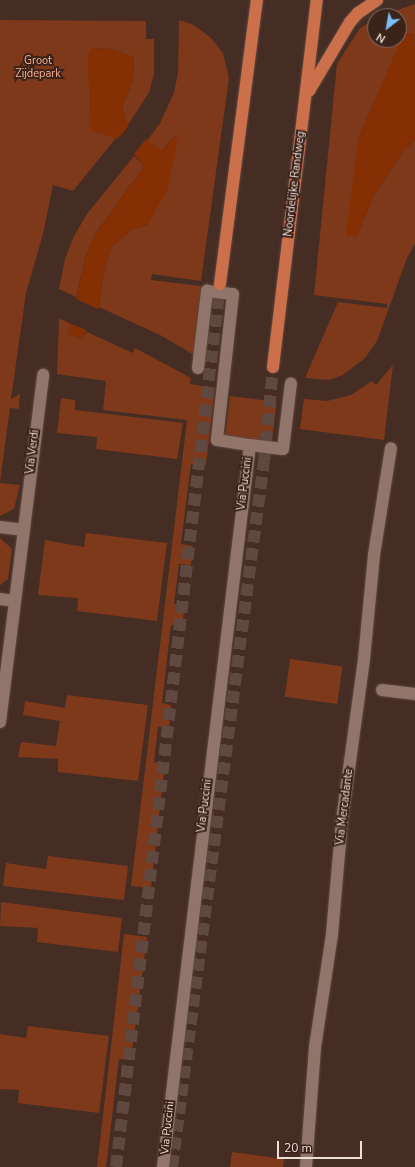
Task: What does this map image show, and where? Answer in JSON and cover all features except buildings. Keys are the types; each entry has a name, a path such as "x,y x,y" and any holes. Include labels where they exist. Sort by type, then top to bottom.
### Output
{"main road":[{"path":"220,284 257,0"},
{"name":"Noordelijke Randweg","path":"273,367 317,0"},
{"path":"306,96 350,22 358,13 377,0"}],"street":[{"name":"Via Puccini","path":"198,368 207,291 234,294 217,440 283,449 291,383"},
{"name":"Via Verdi","path":"0,722 43,375"},
{"name":"Via Puccini","path":"163,1167 250,445"},
{"name":"Via Mercadante","path":"306,1167 315,1047 332,934 342,820 364,659 374,555 391,448"},
{"path":"0,527 24,530"},
{"path":"0,599 15,600"},
{"path":"382,690 415,694"}],"green space":[{"path":"415,4 415,39 412,39 414,34 407,34 407,8 403,8"},
{"name":"Groot Zijdepark","path":"0,20 146,21 146,39 154,39 154,74 149,92 128,125 122,109 133,80 134,57 111,49 92,48 116,138 73,191 53,185 43,234 26,293 11,399 20,394 19,409 10,408 0,482"},
{"path":"179,20 194,25 211,38 223,53 229,78 201,281 152,274 151,280 201,286 194,355 162,336 99,307 103,275 112,246 131,230 147,225 176,134 162,151 147,141 160,123 174,93 178,73"},
{"path":"367,24 367,48 398,48 358,139 357,236 373,197 403,151 415,140 415,244 407,258 377,341 365,358 343,375 329,380 305,378 338,302 387,308 387,304 314,295 337,64 360,28"},
{"path":"134,156 141,162 143,168 95,234 85,259 76,297 59,289 65,259 74,236 87,214"},
{"path":"59,318 71,324 68,334 82,339 87,332 133,353 135,348 191,378 190,384 215,388 206,465 191,464 181,544 193,546 191,565 179,564 174,604 185,605 182,626 171,625 162,703 171,705 169,728 158,727 154,762 165,764 151,888 131,886 187,420 103,410 106,381 57,374"},
{"path":"393,365 384,440 300,429 304,399 327,401 351,395 372,381 376,385"},
{"path":"230,396 277,402 272,441 225,436"},
{"path":"61,398 75,400 75,410 183,423 177,459 96,449 97,437 57,433"},
{"path":"0,483 20,485 14,509 0,516"},
{"path":"86,533 167,543 157,621 77,611 78,598 38,595 45,540 84,547"},
{"path":"0,538 12,549 8,579 0,585"},
{"path":"290,659 342,666 337,704 285,697"},
{"path":"67,695 148,705 138,781 58,772 58,759 18,757 21,742 56,746 60,721 23,715 25,701 65,708"},
{"path":"48,856 128,866 124,900 3,886 6,863 46,869"},
{"path":"1,902 122,918 118,952 37,942 38,928 0,926"},
{"path":"124,934 147,937 131,1060 119,1059 106,1167 97,1167"},
{"path":"28,1026 109,1036 99,1113 18,1103 19,1090 0,1089 0,1034 26,1038"},
{"path":"232,1152 284,1159 283,1167 230,1167"}],"shaded area":[{"path":"407,33 414,33 412,38 415,39 415,140 403,151 373,197 357,236 346,235 358,139 397,48 407,48"},
{"path":"92,48 111,49 134,57 133,80 122,109 128,125 162,151 177,133 176,149 167,191 147,225 131,230 112,246 103,275 99,307 82,339 68,334 85,259 95,234 143,168 141,161 116,138 90,130 88,54"}],"pier":[{"path":"130,124 147,138 133,155 116,141"},
{"path":"74,298 100,310 89,331 69,323"}],"tunnel":[{"path":"116,1167 220,284"},
{"path":"172,1167 264,461 273,367"}]}
